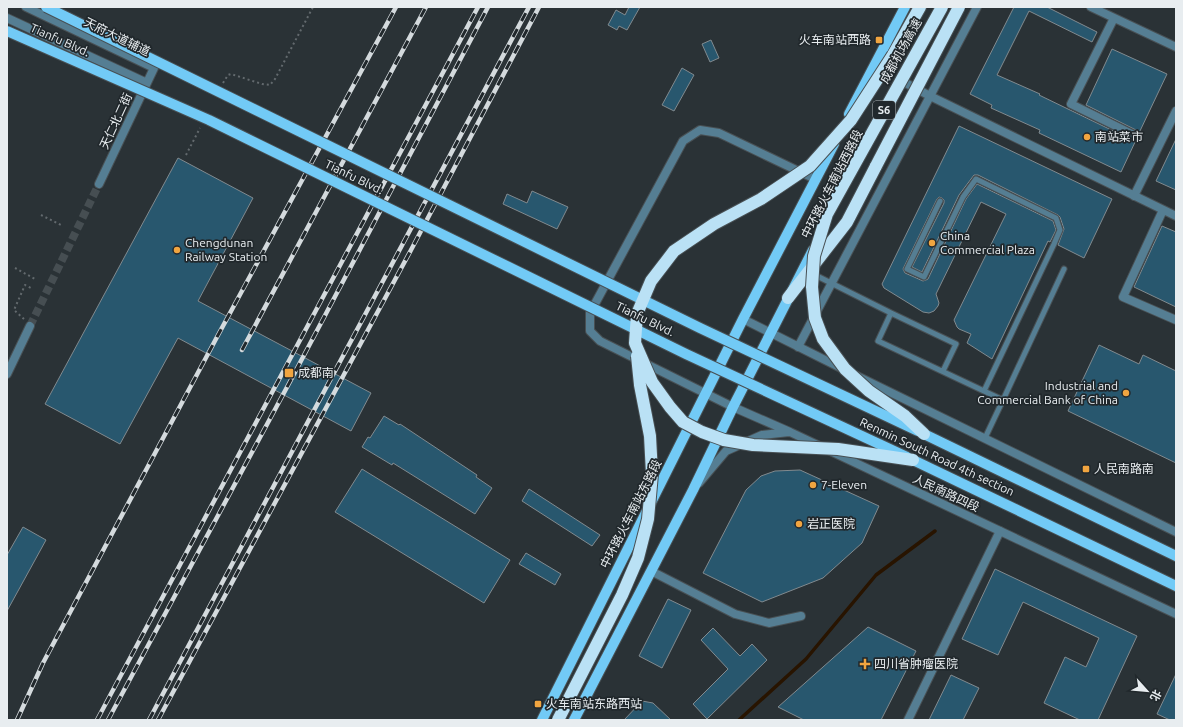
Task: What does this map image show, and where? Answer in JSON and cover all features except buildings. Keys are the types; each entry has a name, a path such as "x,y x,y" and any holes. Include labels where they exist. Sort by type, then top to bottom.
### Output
{"highway":[{"name":"成都机场高速","path":"558,720 622,595 638,558 648,518 652,474 650,436 640,385 636,343 638,314 651,281 674,251 714,224 761,199 810,166 851,120 893,55 920,7"},
{"name":"成都机场高速","path":"924,434 905,416 869,391 845,369 823,340 815,318 812,287 814,256 827,214 941,7"},
{"path":"788,298 806,271 847,222 959,7"},
{"path":"636,343 652,382 670,407 683,422 702,432 724,440 753,445 838,449 913,460"}],"main road":[{"name":"Tianfu Blvd.","path":"46,7 700,328"},
{"name":"中环路火车南站西路段","path":"743,319 905,7"},
{"name":"中环路火车南站西路段","path":"806,271 900,80 941,7"},
{"name":"Tianfu Blvd.","path":"7,31 209,120 686,354"},
{"path":"574,720 693,490 788,298"},
{"name":"中环路火车南站东路段","path":"542,720 743,319"},
{"name":"Renmin South Road 4th section","path":"700,328 1176,556"},
{"name":"Renmin South Road 4th section","path":"686,354 913,460 1176,586"}],"street":[{"name":"天府大道辅道","path":"26,7 154,68"},
{"path":"798,347 976,7"},
{"path":"1091,7 1176,47"},
{"path":"7,18 147,83"},
{"path":"1114,18 1071,104 1134,135"},
{"name":"天仁北二街","path":"99,184 154,68"},
{"path":"900,80 1176,216"},
{"path":"1134,196 1176,111"},
{"name":"人民南路四段","path":"815,179 719,133 700,130 683,141 590,314 590,331 600,341 706,394 1176,614"},
{"path":"1163,210 1123,297 1176,320"},
{"path":"743,319 1176,532"},
{"path":"7,374 30,326"},
{"path":"693,490 726,452 762,435 790,432"},
{"path":"908,720 1000,531"},
{"path":"651,571 735,614 769,623 801,616"}],"lane":[{"path":"940,201 907,269 924,277 962,197 976,179 1056,218 1060,230 984,391"},
{"path":"984,438 1064,269"},
{"path":"806,271 956,344 943,371"},
{"path":"892,313 878,341 1002,400"}],"path":[{"path":"221,87 228,75 231,74 262,84 270,85 275,79 312,7"},
{"path":"186,155 201,125"},
{"path":"41,215 61,225"},
{"path":"14,268 35,279"},
{"path":"30,326 14,310 25,285 31,288"}],"waterway":[{"path":"739,720 806,659 876,575 935,531"}],"tunnel":[{"path":"30,326 99,184"}],"railway":[{"path":"17,720 43,663 217,337 396,7"},
{"path":"242,350 426,7"},
{"path":"97,720 478,7"},
{"path":"108,720 293,376 488,7"},
{"path":"149,720 529,7"},
{"path":"158,720 411,250 539,7"}],"place":[{"name":"火车南站西路","path":"879,40"},
{"name":"南站菜市","path":"1087,137"},
{"name":"China Commercial Plaza","path":"932,243"},
{"name":"Chengdunan Railway Station","path":"177,250"},
{"name":"成都南","path":"289,373"},
{"name":"Industrial and Commercial Bank of China","path":"1126,393"},
{"name":"人民南路南","path":"1086,469"},
{"name":"7-Eleven","path":"813,485"},
{"name":"岩正医院","path":"799,524"},
{"name":"四川省肿瘤医院","path":"865,664"},
{"name":"火车南站东路西站","path":"538,704"}]}
